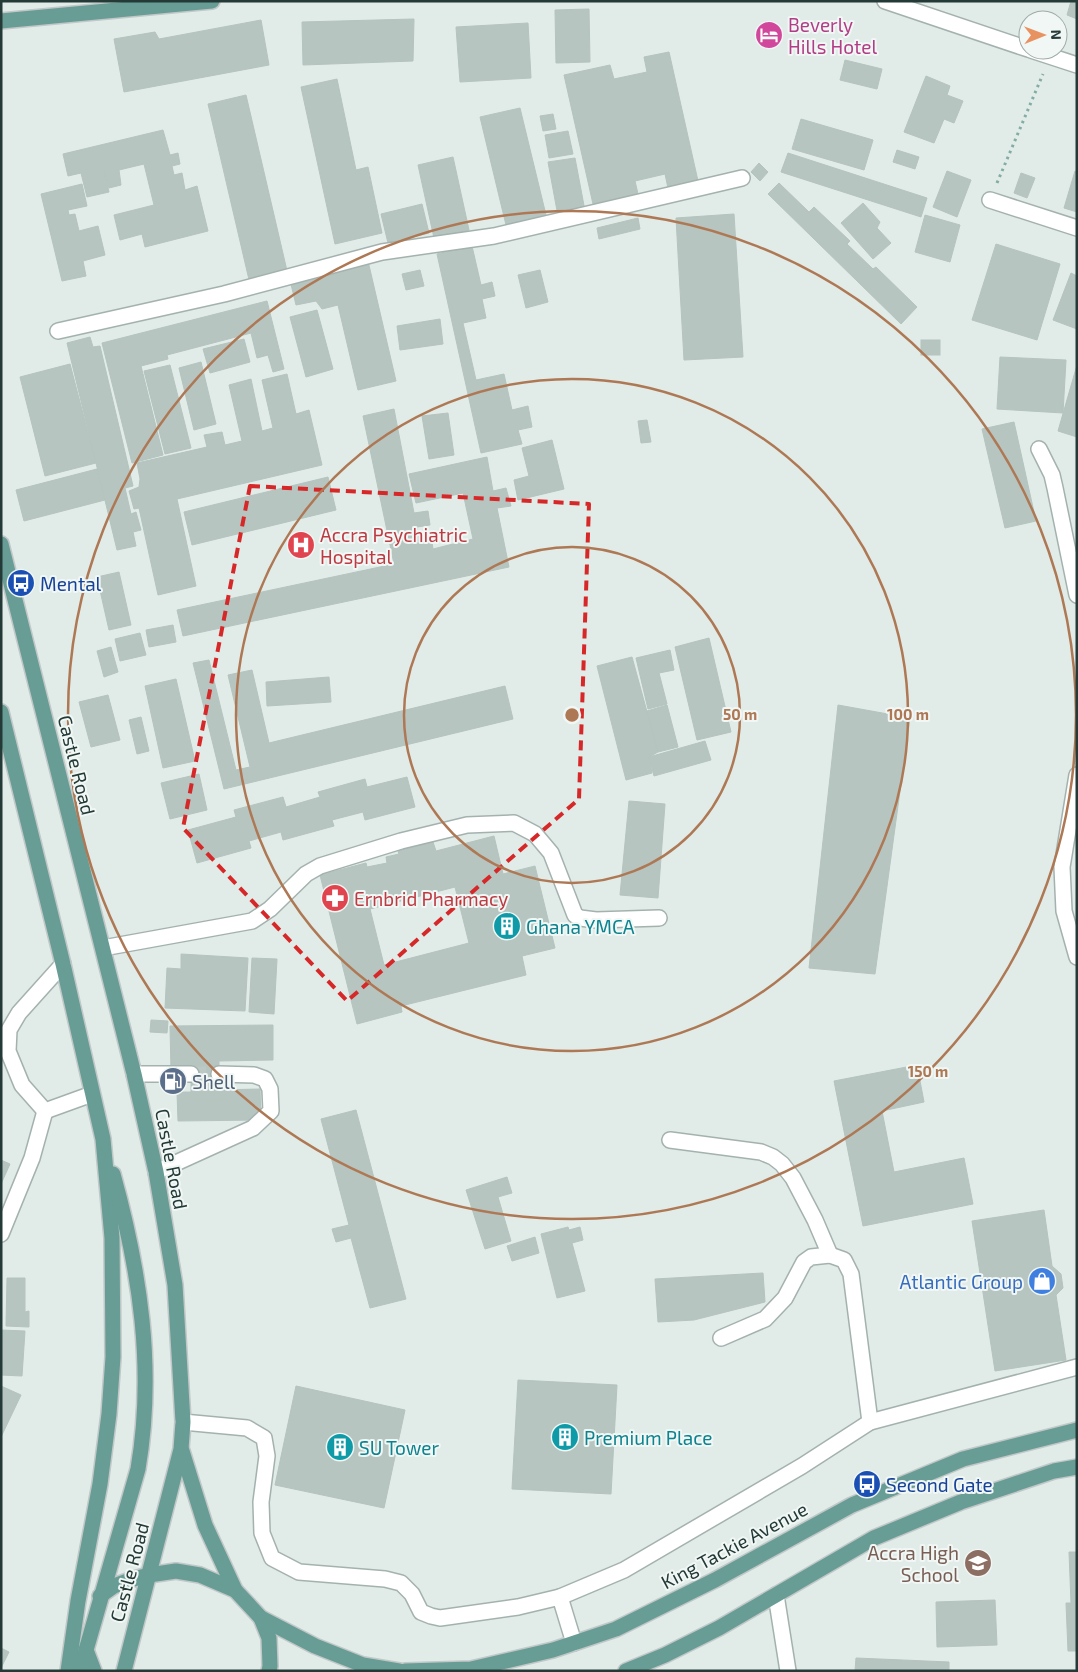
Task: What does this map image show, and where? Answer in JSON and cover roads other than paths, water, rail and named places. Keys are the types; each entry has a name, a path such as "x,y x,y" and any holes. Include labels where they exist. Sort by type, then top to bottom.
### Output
{"main road":[{"path":"1,20 212,1"},
{"name":"Castle Road","path":"1,544 134,1074 156,1172 175,1285 183,1422 181,1449 124,1671"},
{"path":"1,712 103,1139 126,1223 143,1332 145,1375 142,1443 138,1469 80,1671"},
{"path":"68,1671 78,1601 100,1484 109,1414 113,1357 112,1238 103,1139"},
{"name":"King Tackie Avenue","path":"405,1671 471,1669 553,1650 616,1629 699,1588 852,1505 963,1459 1077,1430"},
{"path":"181,1449 205,1525 235,1590 261,1618 315,1646 363,1665 399,1671"},
{"path":"626,1671 665,1655 719,1628 874,1538 961,1502 1054,1472 1077,1467"},
{"path":"100,1596 114,1586 149,1575 176,1571 200,1575 235,1590"},
{"path":"261,1618 269,1638 269,1671"},
{"path":"86,1650 94,1671"}],"street":[{"path":"884,1 1018,46"},
{"path":"1062,60 1077,65"},
{"path":"58,332 224,294 382,252 494,236 742,178"},
{"path":"990,200 1077,228"},
{"path":"1039,450 1052,475 1077,595"},
{"path":"1077,775 1062,867 1064,911 1077,957"},
{"path":"103,948 252,921 270,909 306,874 320,866 467,825 514,824 536,834 551,853 575,916 596,920 659,918"},
{"path":"45,1111 22,1085 8,1051 9,1030 19,1013 62,964"},
{"path":"134,1074 191,1074"},
{"path":"156,1172 253,1128 271,1111 270,1089 265,1079 254,1075 219,1074"},
{"path":"45,1111 92,1094"},
{"path":"1,1234 32,1158 45,1111"},
{"path":"670,1140 761,1152 773,1157 782,1164 793,1178 815,1220 830,1255"},
{"path":"721,1338 765,1319 785,1298 804,1262 811,1257 830,1255 844,1260 851,1274 870,1422"},
{"path":"183,1422 248,1428 264,1438 267,1456 261,1502 262,1533 272,1558 299,1572 385,1579 401,1583 412,1594 421,1612 440,1618 518,1607 560,1597 624,1570 802,1466 870,1422 1077,1367"},
{"path":"776,1595 788,1671"},
{"path":"560,1597 574,1643"}],"tunnel":[{"path":"191,1074 219,1074"}],"place":[{"name":"Beverly Hills Hotel","path":"769,35"},
{"name":"Accra Psychiatric Hospital","path":"301,545"},
{"name":"Mental","path":"21,583"},
{"name":"Ernbrid Pharmacy","path":"335,898"},
{"name":"Ghana YMCA","path":"507,926"},
{"name":"Shell","path":"173,1081"},
{"name":"Atlantic Group","path":"1042,1281"},
{"name":"Premium Place","path":"565,1437"},
{"name":"SU Tower","path":"340,1447"},
{"name":"Second Gate","path":"867,1484"},
{"name":"Accra High School","path":"978,1563"}]}
